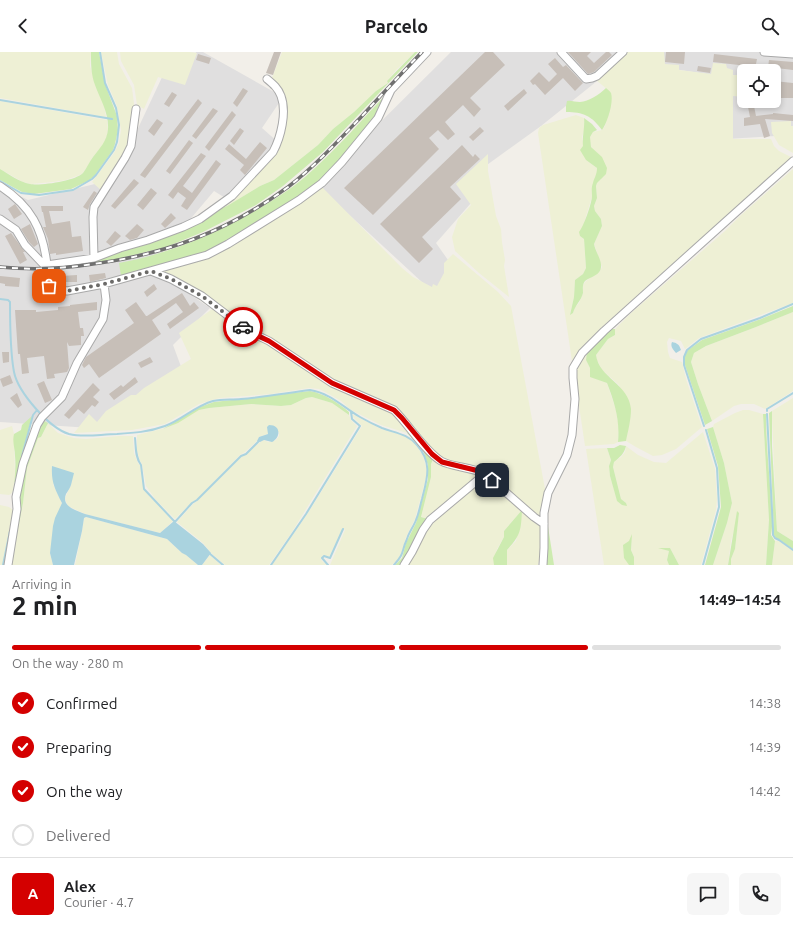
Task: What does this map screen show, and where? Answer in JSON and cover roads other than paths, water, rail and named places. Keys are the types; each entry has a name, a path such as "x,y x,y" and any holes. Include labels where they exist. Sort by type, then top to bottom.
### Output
{"street":[{"path":"0,186 20,201 34,220 42,237 46,266 46,282 49,286 55,289 67,291 104,284 207,255 228,244 299,200 322,183 342,162 378,118 391,90 427,52"},
{"path":"561,52 586,79 598,76 623,52"},
{"path":"764,52 793,54"},
{"path":"46,266 94,258 120,248 148,240 200,219 232,196 255,173 273,152 277,144 283,105 281,96 276,86 267,79"},
{"path":"94,258 94,207 131,146 136,109"},
{"path":"542,565 544,548 544,513 548,492 567,455 572,435 575,399 573,378 577,360 604,331 793,161"},
{"path":"0,220 16,230 25,245 46,266"},
{"path":"151,271 171,279 202,296 248,331 269,341 332,383 394,410 432,454 442,462 479,471 485,474 544,524"},
{"path":"8,565 17,509 16,497 23,464 37,425 42,417 62,397 77,363 105,313 106,300 104,284"},
{"path":"404,565 430,520 485,474"}],"water":[{"path":"672,342 678,344 681,350 676,353 672,347"},
{"path":"269,425 278,429 278,434 275,440 272,442 264,440 260,442 257,441 259,437 268,434 267,427"},
{"path":"52,466 74,473 70,488 65,498 67,505 70,507 85,514 160,533 174,521 203,544 211,553 202,565 198,565 167,539 86,517 84,518 74,565 53,565 50,553 53,526 62,503 54,485"}],"waterway":[{"path":"0,181 21,193 39,195 73,190 96,175 114,150 117,142 119,125 116,108 105,83 100,52"},
{"path":"0,100 112,119"},
{"path":"0,299 8,300 10,302 10,328 14,372 21,389 44,417 53,425 69,434 87,436 147,431 171,423 200,406 213,401 310,390 330,397 360,417 382,428 410,438 417,445 425,458 427,465 427,478 417,517 401,555 394,565"},
{"path":"704,426 684,365 684,357 687,350 701,339 760,318 793,304"},
{"path":"767,411 767,409 793,393"},
{"path":"22,456 33,415 37,410"},
{"path":"271,565 306,514 360,426 352,419 351,412"},
{"path":"767,414 773,535 793,550"},
{"path":"703,565 719,507 717,468 706,430"},
{"path":"135,438 137,455 141,465 144,489 175,522"},
{"path":"174,523 192,503 197,500 241,456 246,454 259,441"},
{"path":"15,487 17,478"},
{"path":"328,565 322,558 324,556 330,558 343,529"},
{"path":"3,565 10,531"},
{"path":"209,553 223,565"}],"railway":[{"path":"0,267 35,269 58,268 120,260 171,247 196,238 243,216 288,187 317,162 422,52"}]}
